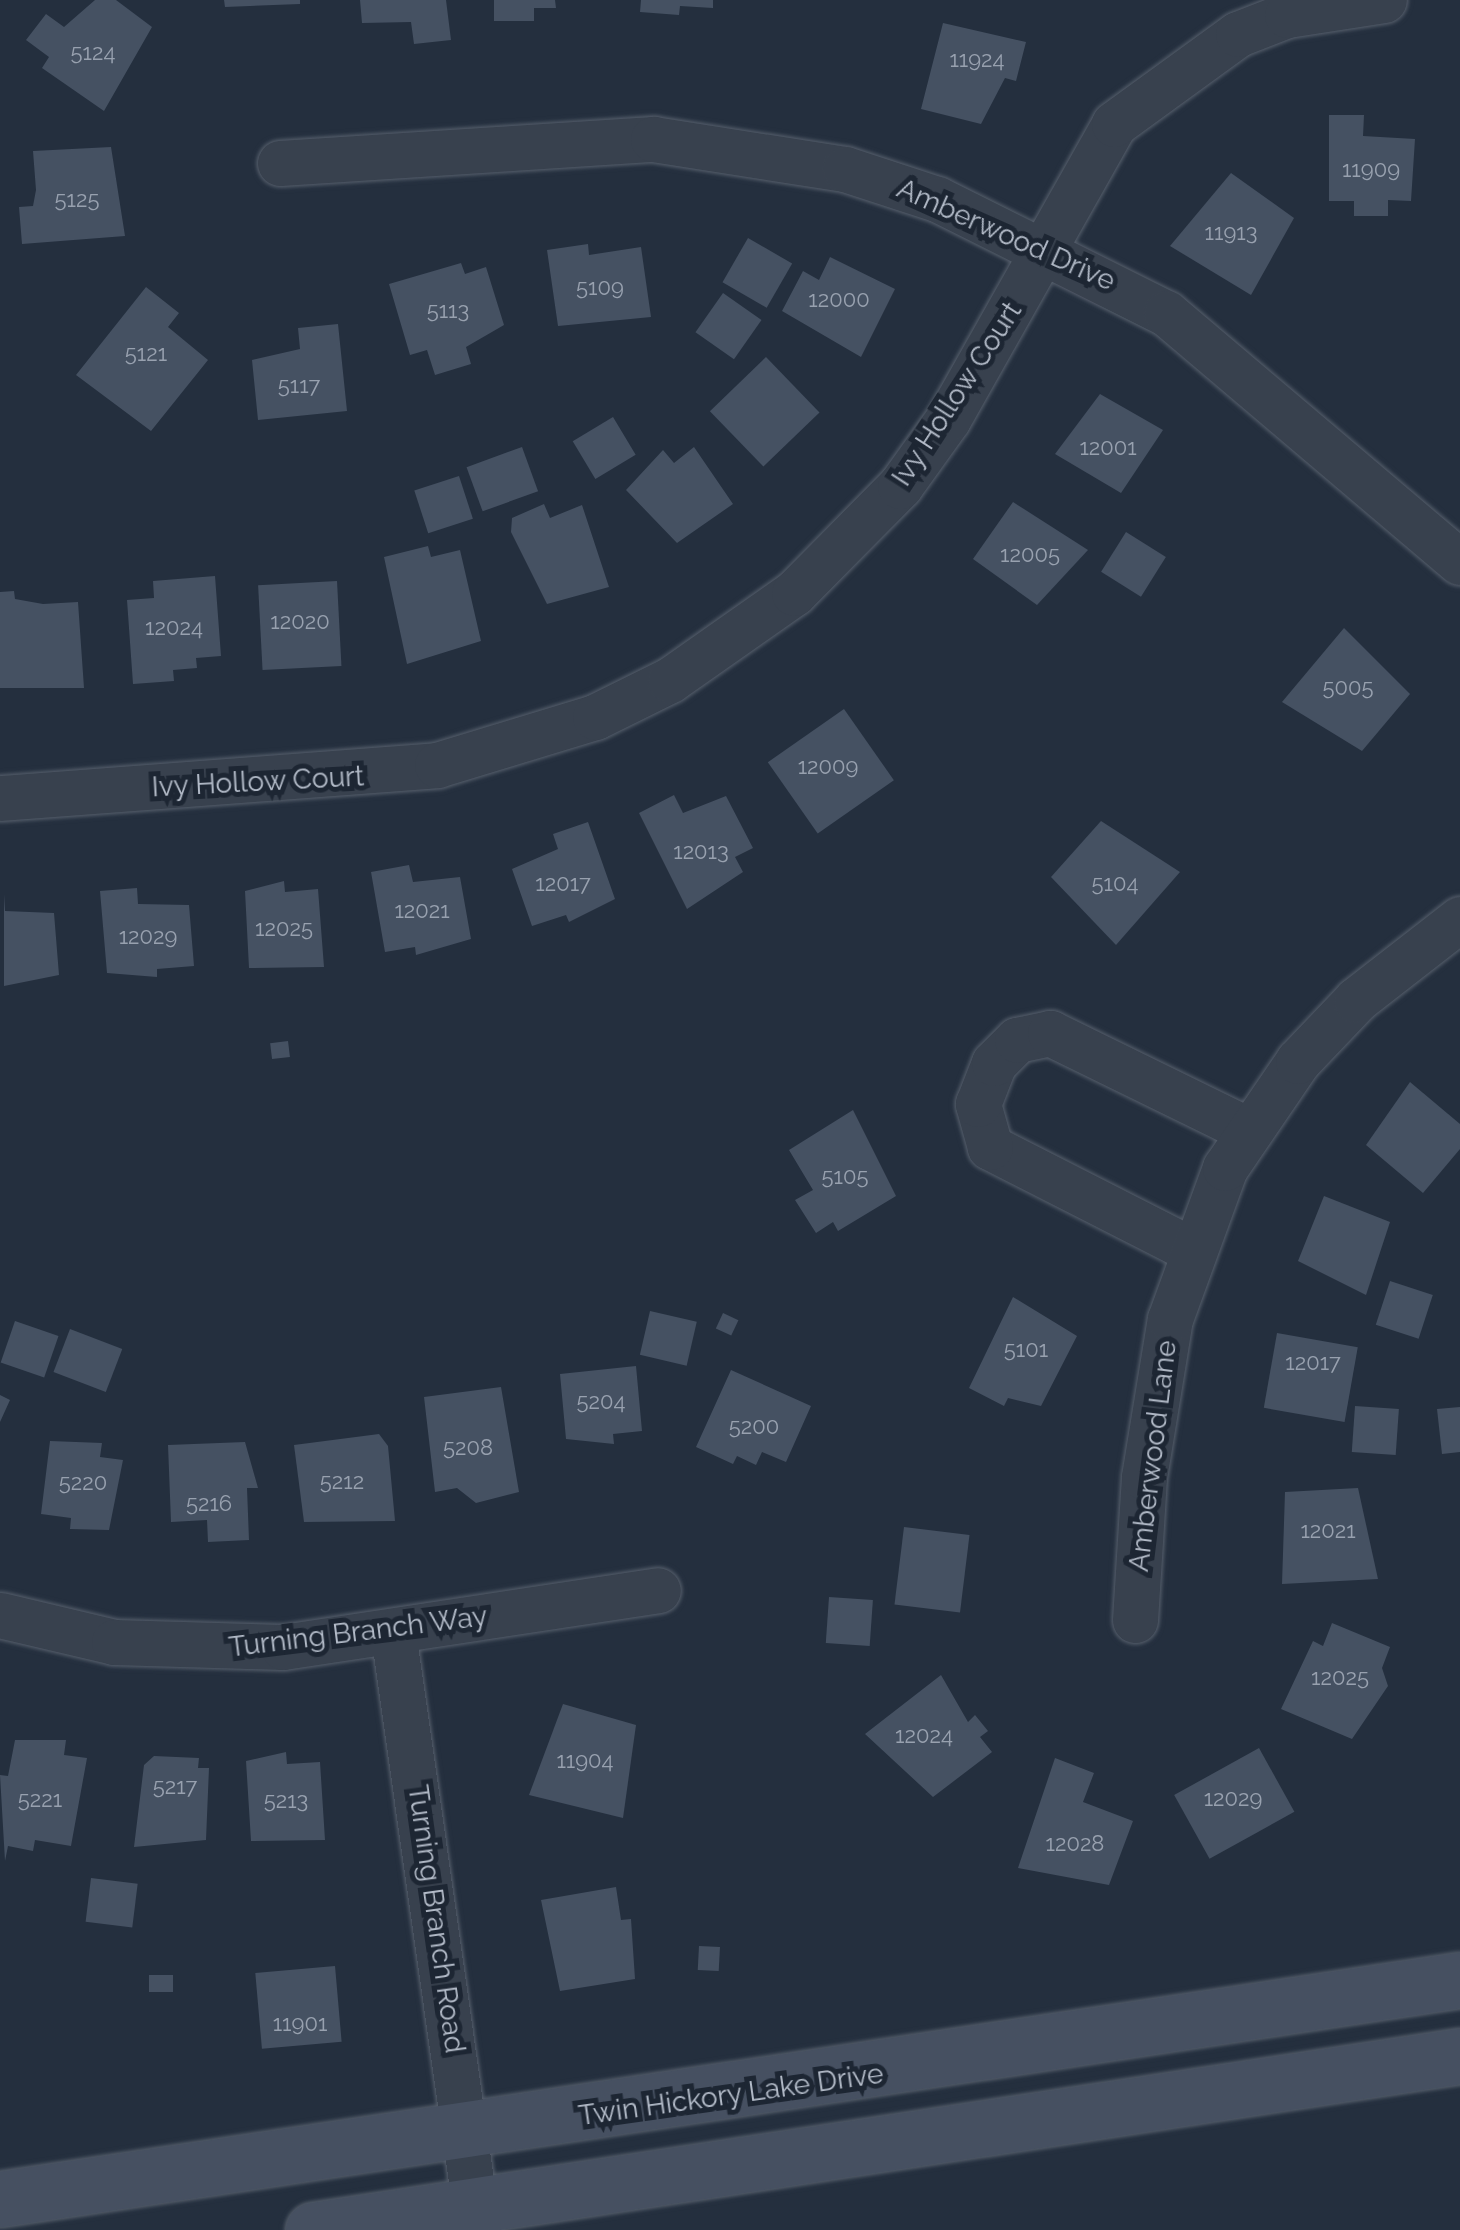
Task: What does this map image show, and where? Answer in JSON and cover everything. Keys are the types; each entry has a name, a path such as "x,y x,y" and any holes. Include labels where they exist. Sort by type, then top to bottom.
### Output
{"street":[{"name":"Ivy Hollow Court","path":"0,798 437,765 595,717 670,680 794,594 900,486 1047,250 1085,161 1159,82 1287,15 1384,0"},
{"name":"Amberwood Drive","path":"280,163 555,140 750,150 937,198 1047,250 1182,325 1460,562"},
{"name":"Amberwood Lane","path":"1135,1620 1144,1478 1170,1319 1192,1250 1248,1130 1356,1000 1460,919"},
{"path":"1192,1250 990,1147 978,1104 994,1063 1017,1040 1050,1034 1248,1130"},
{"name":"Turning Branch Way","path":"0,1615 114,1642 204,1649 393,1632 658,1590"},
{"name":"Turning Branch Road","path":"393,1632 477,2219"},
{"name":"Twin Hickory Lake Drive","path":"0,2199 465,2134 1460,1980"},
{"path":"313,2230 477,2219 1460,2056"}],"building":[{"path":"95,0 116,0 152,27 104,111 42,68 49,57 26,40 46,14 64,27"},
{"path":"224,0 300,0 300,4 225,7"},
{"path":"360,0 446,0 451,40 414,44 411,22 362,23"},
{"path":"494,0 555,0 556,8 534,8 534,21 494,21"},
{"path":"641,0 713,0 713,8 680,6 679,15 640,12"},
{"path":"943,23 1026,42 1016,81 1005,78 981,124 921,109"},
{"path":"1329,115 1364,115 1363,136 1415,139 1411,201 1388,200 1388,216 1354,216 1354,201 1329,201"},
{"path":"111,147 125,236 22,244 19,207 33,206 36,190 33,151"},
{"path":"1231,173 1294,218 1251,295 1170,246"},
{"path":"748,238 792,264 767,308 722,282"},
{"path":"588,244 589,255 641,247 651,317 558,326 547,250"},
{"path":"830,257 895,289 861,357 782,311 803,271 819,280"},
{"path":"461,263 465,274 486,267 504,325 466,347 471,364 435,375 427,350 410,355 389,284"},
{"path":"146,287 179,313 168,327 208,360 151,431 76,375"},
{"path":"723,293 762,320 734,359 695,332"},
{"path":"338,324 347,411 258,420 252,360 300,349 298,328"},
{"path":"766,357 819,412 763,467 710,411"},
{"path":"1100,394 1163,430 1121,493 1055,454"},
{"path":"613,417 636,455 595,479 573,441"},
{"path":"522,447 538,491 483,511 467,467"},
{"path":"694,447 733,504 677,543 626,490 663,450 674,463"},
{"path":"459,476 473,519 428,533 414,491"},
{"path":"1013,502 1088,550 1037,605 973,559"},
{"path":"544,504 550,518 582,505 609,587 547,604 511,532 512,518"},
{"path":"1126,532 1166,557 1141,597 1101,572"},
{"path":"428,546 431,557 460,550 481,641 407,664 384,557"},
{"path":"215,576 221,656 196,658 197,668 173,670 174,681 133,684 127,600 154,598 153,581"},
{"path":"337,581 341,666 263,670 258,585"},
{"path":"14,591 15,599 43,604 78,602 84,688 0,688 0,592"},
{"path":"1344,628 1410,694 1362,751 1282,702"},
{"path":"844,709 894,780 818,834 768,762"},
{"path":"674,795 683,813 726,796 753,848 735,857 743,872 687,909 639,813"},
{"path":"1101,821 1180,872 1116,945 1051,877"},
{"path":"588,822 615,899 569,922 566,915 532,926 512,869 558,849 553,834"},
{"path":"409,865 413,882 460,877 471,939 416,955 415,947 385,952 371,872"},
{"path":"284,881 285,892 318,889 324,967 249,968 245,891"},
{"path":"137,888 138,904 189,905 194,966 157,969 157,977 107,973 100,891"},
{"path":"4,894 5,911 54,913 59,975 4,986"},
{"path":"288,1041 290,1057 272,1059 270,1043"},
{"path":"1410,1082 1460,1124 1460,1149 1423,1193 1366,1145"},
{"path":"853,1110 896,1196 838,1231 833,1222 816,1233 795,1200 813,1190 789,1150"},
{"path":"1324,1196 1390,1222 1366,1295 1298,1261"},
{"path":"1390,1281 1433,1295 1419,1339 1376,1325"},
{"path":"1013,1297 1077,1336 1041,1406 1008,1398 1004,1406 969,1388"},
{"path":"650,1311 697,1322 687,1366 640,1355"},
{"path":"723,1313 738,1320 731,1336 716,1328"},
{"path":"15,1321 58,1336 44,1378 1,1363"},
{"path":"70,1329 122,1349 106,1392 54,1372"},
{"path":"1277,1333 1358,1347 1345,1422 1264,1408"},
{"path":"636,1366 642,1431 613,1434 614,1444 566,1439 560,1374"},
{"path":"731,1370 811,1406 786,1462 762,1452 756,1465 737,1456 733,1464 696,1447"},
{"path":"501,1387 519,1492 476,1503 457,1488 435,1492 424,1397"},
{"path":"0,1395 10,1400 0,1422"},
{"path":"1355,1406 1399,1409 1396,1455 1352,1452"},
{"path":"1460,1407 1460,1452 1442,1454 1437,1409"},
{"path":"379,1434 388,1446 395,1521 304,1522 294,1445"},
{"path":"50,1441 102,1443 100,1457 123,1460 109,1530 70,1529 71,1518 41,1514"},
{"path":"245,1442 258,1488 247,1488 249,1540 208,1542 207,1520 171,1522 168,1445"},
{"path":"1358,1488 1378,1579 1282,1584 1285,1492"},
{"path":"904,1527 970,1535 960,1612 894,1604"},
{"path":"829,1597 873,1600 870,1646 826,1643"},
{"path":"1332,1623 1390,1647 1382,1668 1388,1686 1352,1739 1281,1709 1313,1641 1323,1646"},
{"path":"941,1675 968,1722 975,1715 988,1731 980,1737 992,1752 933,1797 865,1734"},
{"path":"563,1704 636,1725 623,1818 529,1795"},
{"path":"15,1740 66,1740 64,1755 87,1758 71,1846 35,1840 33,1851 8,1846 5,1861 0,1775 8,1776"},
{"path":"1259,1748 1294,1812 1210,1859 1174,1795"},
{"path":"286,1752 287,1764 320,1762 325,1840 251,1841 246,1761"},
{"path":"154,1756 199,1758 198,1768 209,1768 206,1840 134,1847 144,1765"},
{"path":"1055,1758 1094,1773 1083,1802 1133,1821 1109,1885 1018,1868"},
{"path":"91,1878 138,1884 132,1927 86,1922"},
{"path":"616,1887 621,1920 631,1919 635,1979 560,1991 541,1900"},
{"path":"699,1946 720,1947 719,1971 698,1970"},
{"path":"335,1966 342,2042 262,2049 255,1973"},
{"path":"149,1975 173,1975 173,1992 149,1992"}]}
